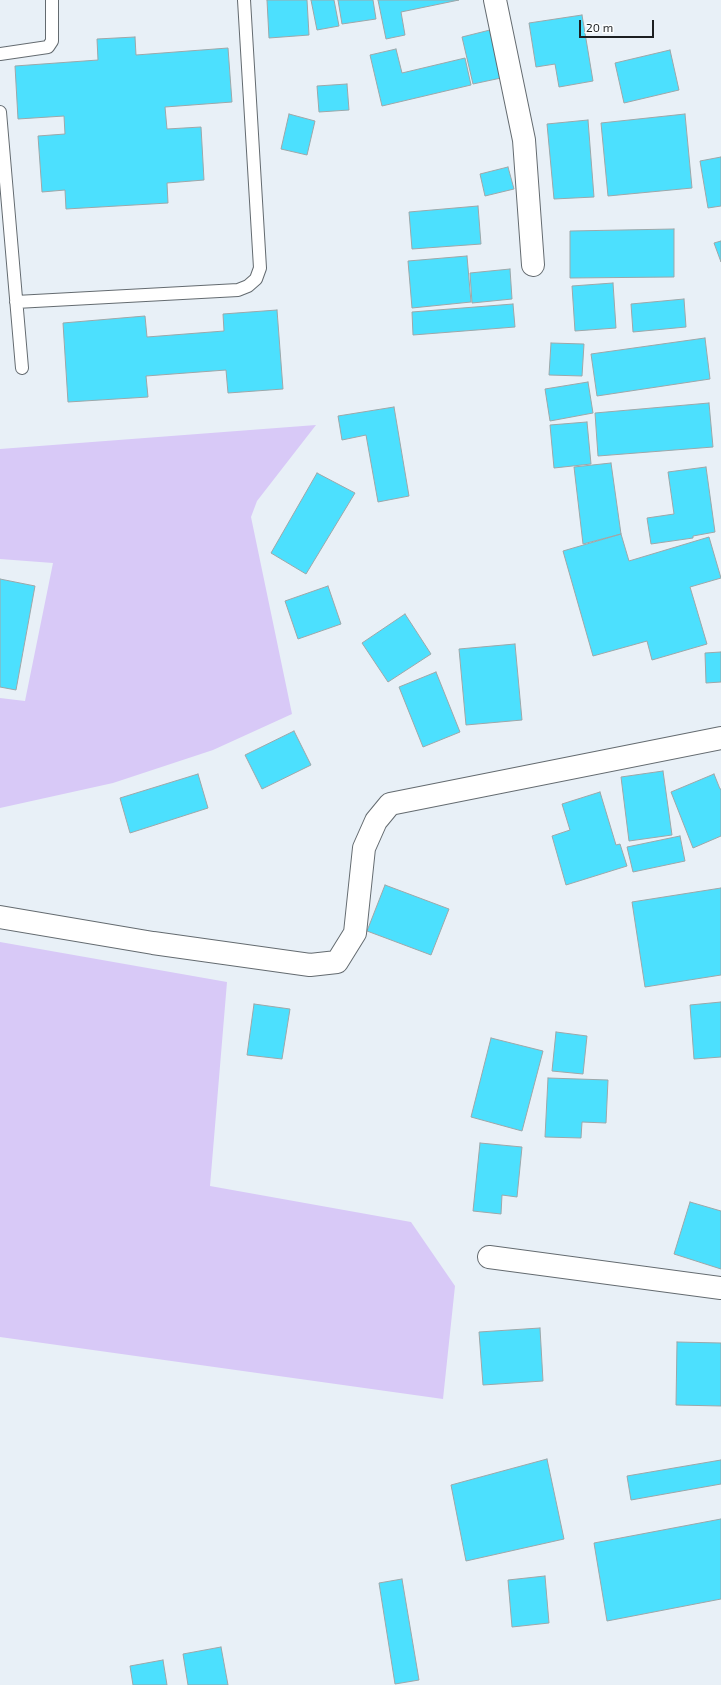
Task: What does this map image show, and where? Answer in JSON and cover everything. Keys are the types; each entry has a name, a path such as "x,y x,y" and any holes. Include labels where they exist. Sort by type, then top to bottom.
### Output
{"street":[{"path":"495,0 524,140 533,265"},
{"path":"0,917 153,943 310,965 337,962 355,933 364,848 376,821 390,804 721,738"},
{"path":"489,1257 721,1288"}],"lane":[{"path":"0,54 48,47 52,42 52,0"},
{"path":"16,302 238,290 248,286 256,279 260,268 244,0"},
{"path":"0,112 22,368"}],"shaded area":[{"path":"316,425 257,501 251,517 292,714 213,750 113,783 0,808 0,698 25,701 53,563 0,559 0,449"},
{"path":"0,942 227,982 210,1186 411,1222 455,1286 443,1399 0,1337"}],"building":[{"path":"267,0 307,0 309,35 269,38"},
{"path":"311,0 334,0 339,26 317,30"},
{"path":"338,0 373,0 376,19 342,24"},
{"path":"378,0 459,0 401,12 405,35 386,39"},
{"path":"582,15 593,81 559,87 555,64 536,67 529,23"},
{"path":"490,30 501,78 473,84 462,37"},
{"path":"135,37 136,55 228,48 232,102 165,107 167,129 201,127 204,180 167,183 168,203 66,209 65,190 42,192 38,136 65,134 64,116 18,119 15,66 98,60 97,39"},
{"path":"396,49 402,73 465,58 471,85 382,106 370,55"},
{"path":"670,50 679,90 624,103 615,63"},
{"path":"347,84 349,110 319,112 317,86"},
{"path":"289,114 315,121 307,155 281,149"},
{"path":"685,114 692,188 608,196 601,123"},
{"path":"588,120 594,197 554,199 547,124"},
{"path":"721,157 721,206 708,208 700,161"},
{"path":"508,167 514,189 485,196 480,174"},
{"path":"478,206 481,244 412,249 409,212"},
{"path":"674,229 674,277 570,278 570,231"},
{"path":"721,241 721,262 714,243"},
{"path":"467,256 471,302 412,308 408,261"},
{"path":"510,269 512,299 472,303 470,273"},
{"path":"613,283 616,328 575,331 572,286"},
{"path":"684,299 686,327 633,332 631,304"},
{"path":"513,304 515,327 413,335 412,312"},
{"path":"277,310 283,389 228,393 226,370 146,376 148,397 68,402 63,323 145,316 147,337 224,331 223,314"},
{"path":"705,338 710,379 597,396 591,354"},
{"path":"551,343 584,344 582,376 549,375"},
{"path":"588,382 593,413 550,421 545,389"},
{"path":"709,403 713,447 598,456 595,413"},
{"path":"394,407 409,496 378,502 366,435 342,440 338,416"},
{"path":"587,422 591,464 554,468 550,425"},
{"path":"611,463 621,534 583,544 574,467"},
{"path":"706,467 715,532 693,536 693,538 651,544 647,518 674,514 668,472"},
{"path":"317,473 355,493 306,574 271,553"},
{"path":"621,534 629,561 709,537 721,578 690,587 707,644 652,660 647,641 593,656 563,551"},
{"path":"0,579 35,586 16,690 0,687"},
{"path":"328,586 341,624 298,639 285,601"},
{"path":"405,614 431,654 388,682 362,643"},
{"path":"515,644 522,720 466,725 459,649"},
{"path":"721,652 721,682 706,683 705,653"},
{"path":"436,672 460,732 423,747 399,687"},
{"path":"294,731 311,765 262,789 245,755"},
{"path":"663,771 672,835 629,841 621,777"},
{"path":"198,774 208,808 130,833 120,798"},
{"path":"714,774 721,789 721,836 693,848 671,792"},
{"path":"600,792 616,845 620,844 627,866 566,885 552,836 570,830 562,804"},
{"path":"680,836 685,861 633,872 627,847"},
{"path":"385,885 449,909 431,955 367,931"},
{"path":"721,888 721,975 645,987 632,902"},
{"path":"721,1002 721,1057 694,1059 690,1005"},
{"path":"254,1004 290,1009 282,1059 247,1055"},
{"path":"556,1032 587,1036 583,1074 552,1071"},
{"path":"491,1038 543,1051 522,1131 471,1117"},
{"path":"548,1078 608,1080 606,1123 582,1122 581,1138 545,1137"},
{"path":"480,1143 522,1147 517,1197 502,1195 501,1214 473,1211"},
{"path":"690,1202 721,1211 721,1269 674,1254"},
{"path":"540,1328 543,1381 483,1385 479,1332"},
{"path":"677,1342 721,1343 721,1406 676,1405"},
{"path":"547,1459 564,1539 466,1561 451,1485"},
{"path":"721,1460 721,1484 631,1500 627,1476"},
{"path":"721,1519 721,1599 607,1621 594,1543"},
{"path":"545,1576 549,1623 512,1627 508,1580"},
{"path":"402,1579 419,1680 395,1684 379,1583"},
{"path":"221,1647 228,1685 188,1685 183,1654"},
{"path":"163,1660 167,1685 133,1685 130,1666"}]}
